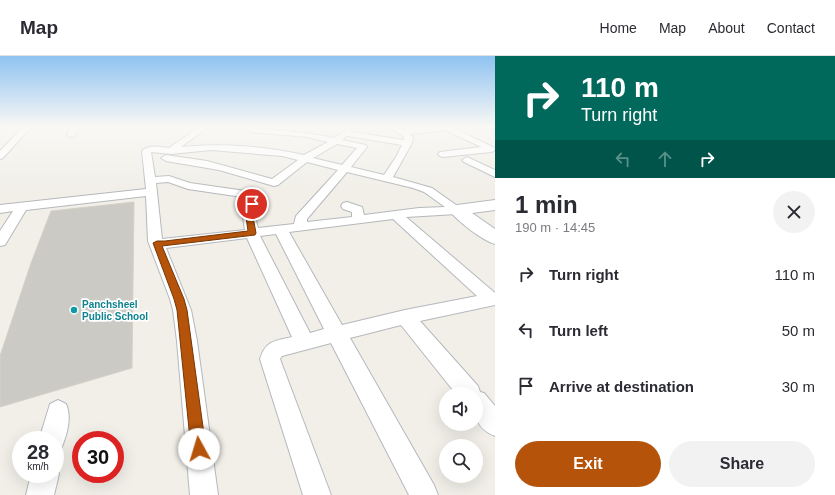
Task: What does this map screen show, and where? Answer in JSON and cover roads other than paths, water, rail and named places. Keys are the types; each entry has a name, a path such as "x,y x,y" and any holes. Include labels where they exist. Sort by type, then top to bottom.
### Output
{"street":[{"path":"0,156 8,147"},
{"path":"171,150 175,147"},
{"path":"147,156 200,161 274,183 306,158 325,147"},
{"path":"301,227 301,219 346,168 362,147"},
{"path":"387,178 401,157 405,147"},
{"path":"204,495 182,310 179,299 155,241 151,186 146,151 197,148 232,148 268,151 306,158 387,178 424,188 458,210 495,238"},
{"path":"443,154 493,149"},
{"path":"484,158 495,163"},
{"path":"467,160 495,174"},
{"path":"0,209 151,186 169,179 188,186 255,195 256,197 250,211 252,233 305,343"},
{"path":"157,243 165,244 358,219 419,212 458,210 495,204"},
{"path":"0,242 22,206"},
{"path":"347,206 358,210 358,219"},
{"path":"396,215 494,299"},
{"path":"280,229 424,495"},
{"path":"317,495 270,359 272,352 405,317 494,299"},
{"path":"405,317 464,387"},
{"path":"483,409 495,424"},
{"path":"54,431 58,412"},
{"path":"40,495 43,483"}],"place":[{"name":"Panchsheel Public School","path":"74,310"}]}
